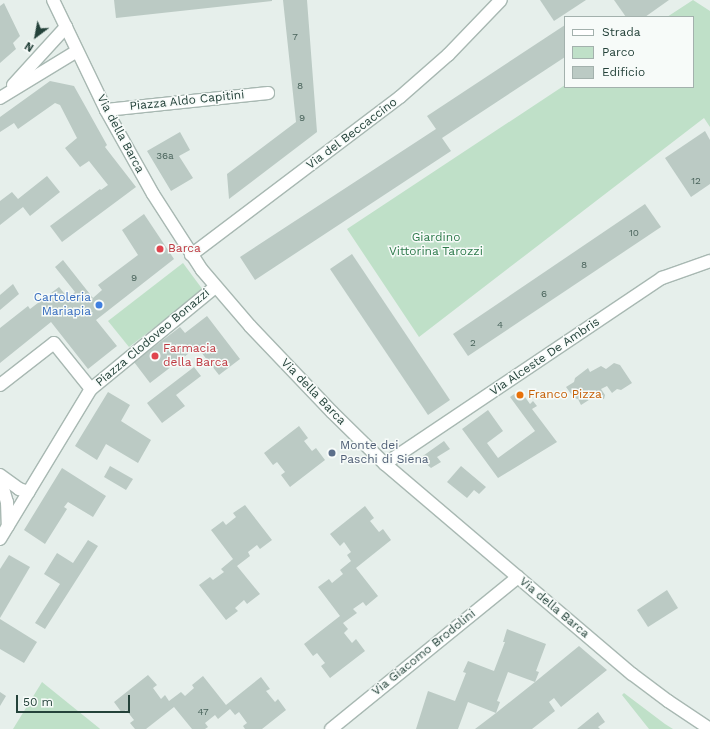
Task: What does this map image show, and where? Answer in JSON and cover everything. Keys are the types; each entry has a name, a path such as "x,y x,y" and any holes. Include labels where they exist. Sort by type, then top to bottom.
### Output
{"street":[{"name":"Via della Barca","path":"53,0 106,110 153,194 192,255 215,287 284,363 385,464 644,683 710,729"},
{"name":"Via del Beccaccino","path":"192,255 406,92 448,55 501,0"},
{"path":"4,95 66,27"},
{"path":"4,95 78,51"},
{"name":"Piazza Aldo Capitini","path":"106,110 268,93"},
{"name":"Via Alceste De Ambris","path":"385,464 662,278 710,261"},
{"name":"Piazza Clodoveo Bonazzi","path":"0,539 91,389 215,287"},
{"name":"Piazza Clodoveo Bonazzi","path":"0,385 54,343 91,389"},
{"path":"0,476 19,489 29,492"},
{"path":"0,476 7,502 8,526"},
{"name":"Via Giacomo Brodolini","path":"330,729 518,578"}],"green space":[{"name":"Giardino Vittorina Tarozzi","path":"693,0 710,11 710,127 704,118 419,337 347,229 564,86 564,88 694,88 694,16 669,16"},
{"path":"183,263 203,290 129,347 108,321"},
{"path":"42,682 99,728 100,729 13,729"},
{"path":"624,693 673,729 649,729 622,695"}],"building":[{"path":"114,0 272,0 272,1 116,18"},
{"path":"283,0 307,0 317,132 229,199 227,174 296,122"},
{"path":"540,0 586,0 554,21"},
{"path":"614,0 669,0 646,16 625,16"},
{"path":"4,3 20,36 13,43 16,49 0,63 0,6"},
{"path":"564,26 564,58 442,138 451,151 255,280 240,257 436,129 427,116"},
{"path":"50,81 74,86 107,145 105,147 136,187 62,242 50,226 100,189 101,190 108,185 89,161 80,167 65,148 77,138 60,105 55,103 18,129 14,123 0,132 0,117"},
{"path":"705,131 710,140 710,184 691,197 665,158"},
{"path":"180,132 190,150 179,156 193,178 171,191 147,151"},
{"path":"47,176 60,192 30,216 23,207 0,225 0,201 12,192 18,199"},
{"path":"645,204 661,227 468,356 453,334"},
{"path":"144,214 174,259 96,320 117,346 88,369 51,322 0,363 0,328 28,306 30,309 59,287 68,298 75,292 55,267 63,260 93,298 102,290 98,285 138,255 122,230"},
{"path":"352,254 450,400 428,415 330,269"},
{"path":"13,284 19,294 0,310 0,295"},
{"path":"207,316 240,359 219,375 197,347 150,383 134,362 180,327 185,333"},
{"path":"614,363 620,365 632,383 621,390 617,389 612,393 607,386 601,389 605,395 604,399 600,398 596,392 591,396 592,398 581,405 578,399 574,398 566,387 574,382 575,378 588,368 590,372 601,366 606,369"},
{"path":"194,367 201,376 176,395 185,406 162,423 147,403"},
{"path":"520,390 530,404 533,401 537,406 532,409 557,442 498,478 462,429 488,410 503,431 487,443 498,458 535,431 510,397"},
{"path":"108,392 130,405 121,421 151,440 138,463 106,444 97,460 75,446"},
{"path":"299,426 308,438 304,441 312,451 316,448 325,460 290,487 281,475 285,472 277,462 273,465 264,453"},
{"path":"444,441 450,449 437,457 441,462 431,468 420,458"},
{"path":"110,466 133,479 126,490 104,477"},
{"path":"461,466 486,487 479,494 474,490 467,498 447,482"},
{"path":"62,468 106,496 93,517 68,502 64,507 67,509 45,544 24,530"},
{"path":"245,505 272,540 260,549 257,545 248,552 250,556 237,566 260,594 247,604 244,600 235,608 238,611 226,620 199,585 210,577 213,580 224,572 221,569 233,559 211,530 223,521 226,525 236,517 233,513"},
{"path":"365,506 374,518 370,521 379,532 383,529 391,540 356,568 378,596 366,606 363,602 353,609 357,613 343,623 348,629 344,633 352,643 356,639 365,651 330,678 321,666 325,663 317,653 313,656 304,644 340,616 318,587 329,579 332,583 343,574 340,570 351,561 347,555 351,552 344,542 340,546 330,534"},
{"path":"88,540 98,546 45,629 35,623 60,584 44,574 57,553 73,563"},
{"path":"9,555 30,567 0,618 0,569"},
{"path":"667,590 678,608 648,627 637,610"},
{"path":"0,619 37,642 24,663 0,649"},
{"path":"507,629 546,644 536,671 539,672 535,682 508,672 497,701 500,702 496,713 468,702 458,729 416,729 428,691 455,701 466,673 463,672 468,661 494,671 505,642 503,642"},
{"path":"579,646 607,670 561,707 554,698 549,702 555,711 532,729 475,729"},
{"path":"148,675 157,685 153,688 161,699 165,695 169,701 181,692 185,696 194,688 192,685 203,676 226,705 261,677 270,689 266,691 275,702 278,699 286,710 262,729 245,729 243,726 247,723 239,712 235,715 230,709 218,719 215,715 205,723 208,727 205,729 192,729 174,707 146,729 135,729 130,723 134,720 126,710 122,713 114,702"},
{"path":"0,692 6,696 0,706"},
{"path":"598,712 605,722 598,727 600,729 577,729"}],"place":[{"name":"Barca","path":"160,249"},
{"name":"Cartoleria Mariapia","path":"99,305"},
{"name":"Farmacia della Barca","path":"155,356"},
{"name":"Franco Pizza","path":"520,395"},
{"name":"Monte dei Paschi di Siena","path":"332,453"}]}
